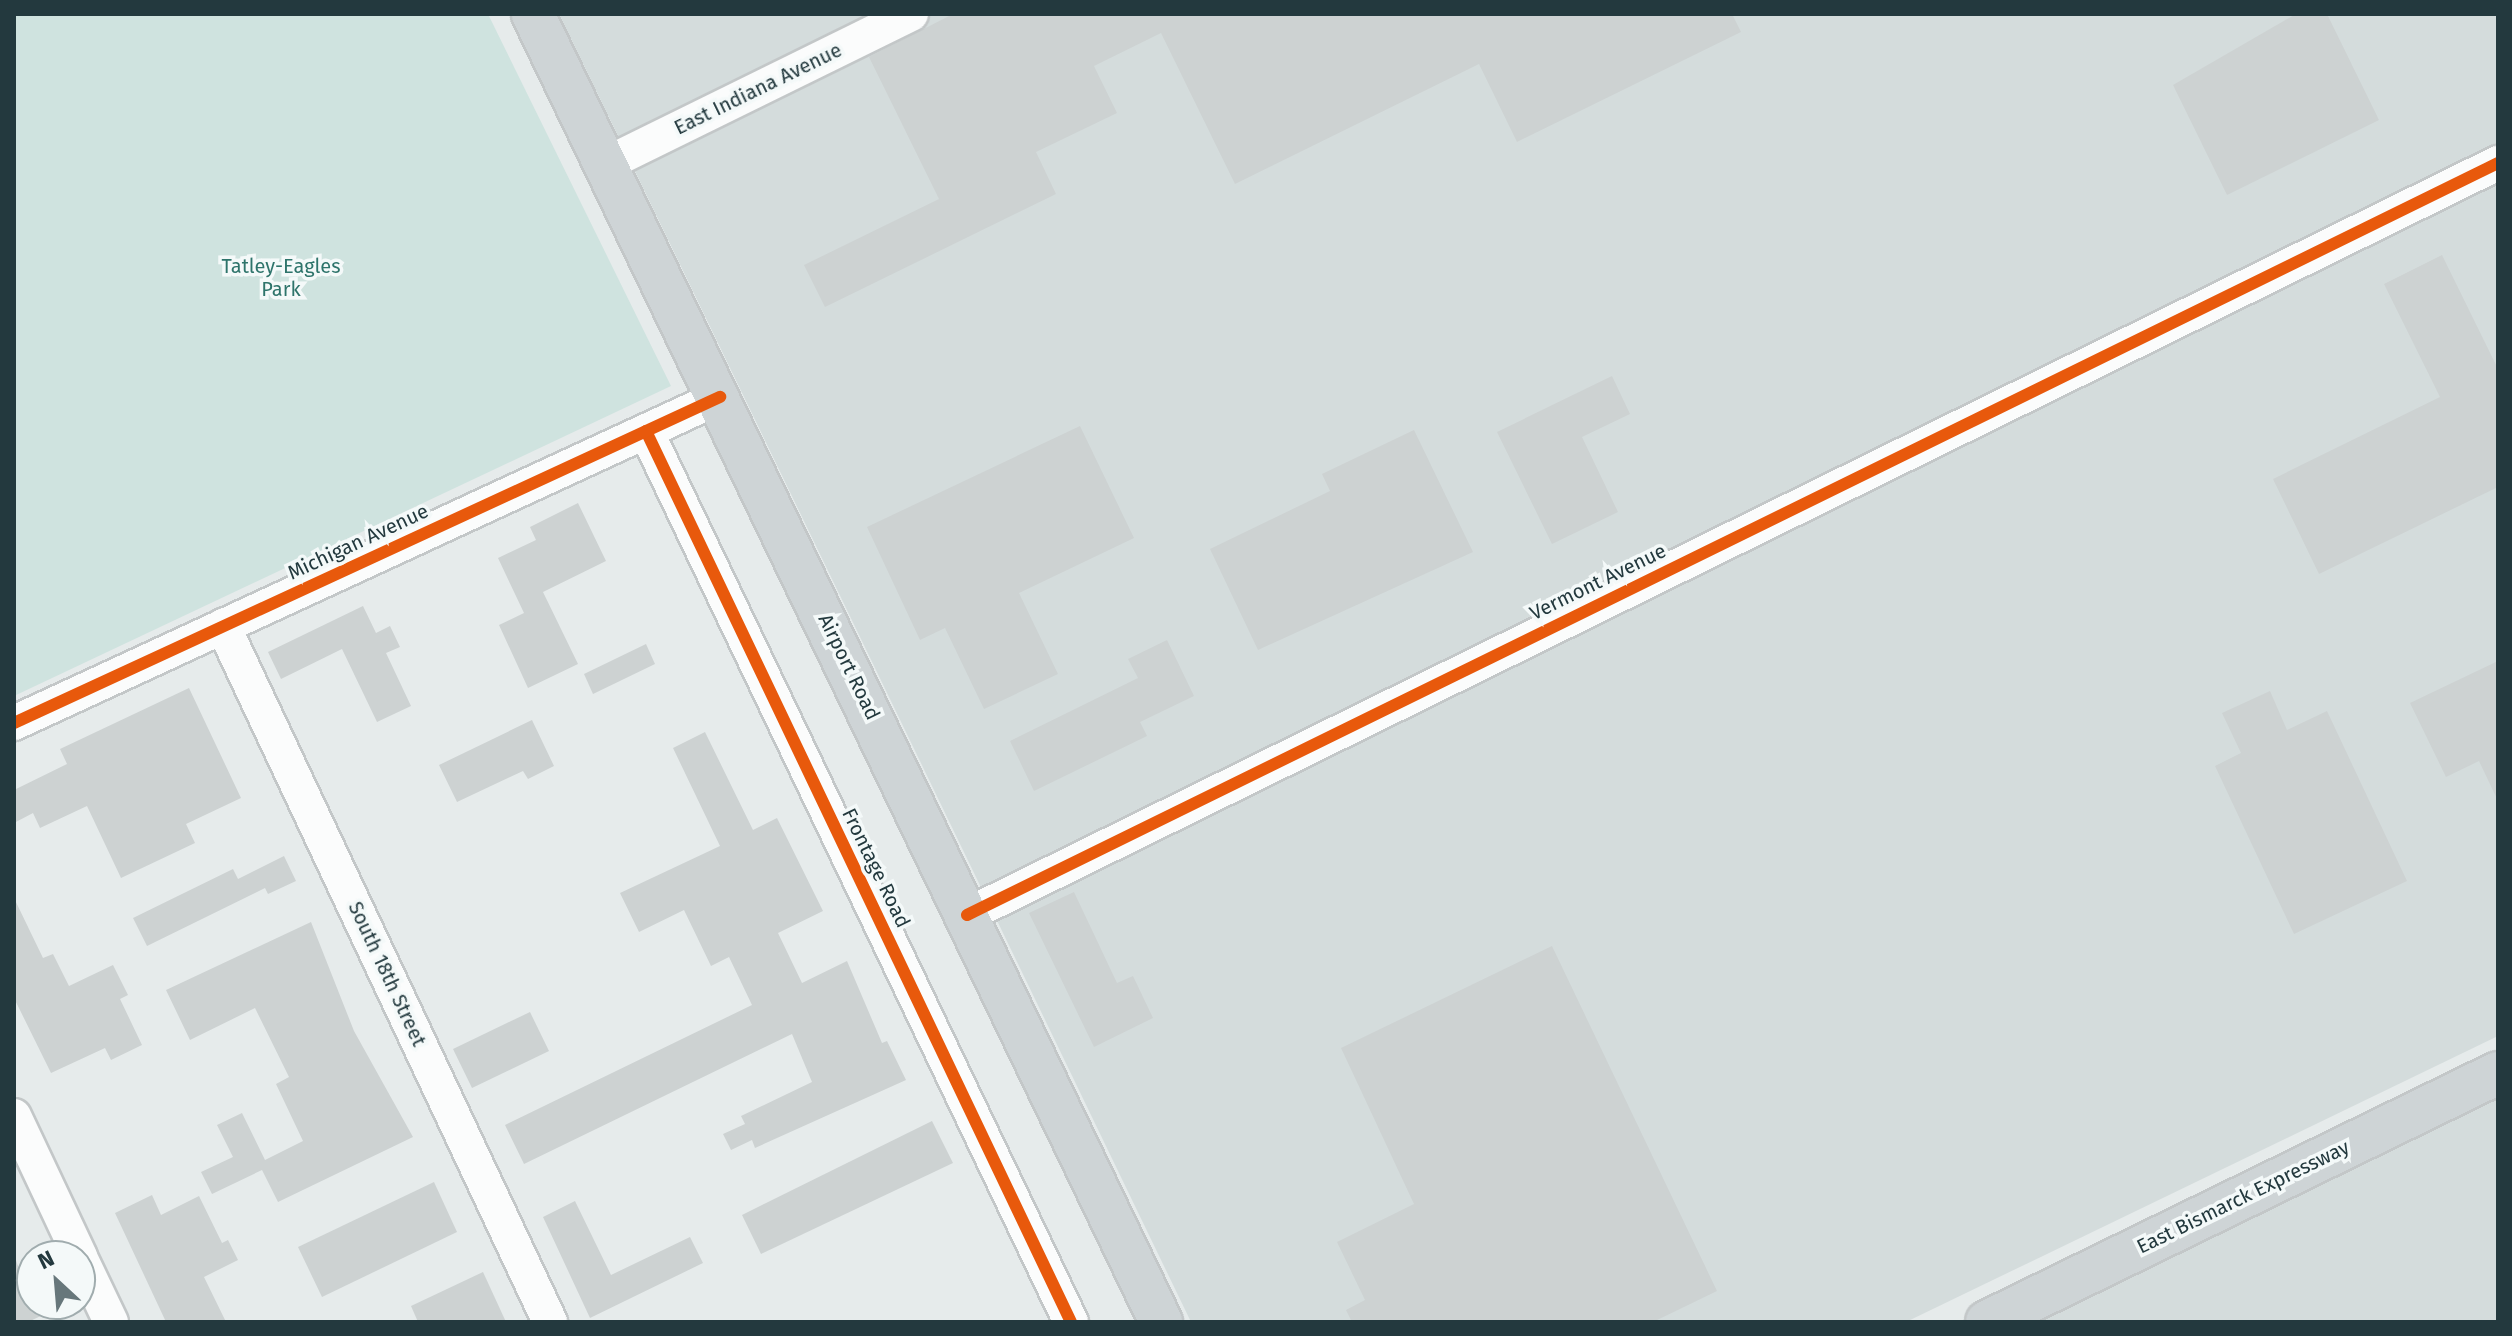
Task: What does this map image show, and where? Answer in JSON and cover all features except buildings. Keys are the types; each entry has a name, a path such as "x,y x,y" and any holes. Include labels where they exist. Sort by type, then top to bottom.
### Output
{"main road":[{"name":"Airport Road","path":"533,14 720,397 1161,1322"},
{"name":"East Bismarck Expressway","path":"1987,1322 2498,1073"}],"street":[{"name":"East Indiana Avenue","path":"606,164 911,14"},
{"name":"Vermont Avenue","path":"967,915 2498,163"},
{"name":"Michigan Avenue","path":"14,723 720,397"},
{"name":"Frontage Road","path":"646,431 1071,1322"},
{"name":"South 18th Street","path":"223,626 550,1322"},
{"path":"14,1116 72,1240"},
{"path":"96,1290 111,1322"}],"shaded area":[{"path":"559,14 2498,14 2498,1036 1906,1322 1191,1322"},
{"path":"2498,1090 2498,1322 2021,1322"}],"green space":[{"name":"Tatley-Eagles Park","path":"14,14 488,14 671,386 14,696"}],"cycle path":[{"path":"967,915 2498,163"},
{"path":"14,723 720,397"},
{"path":"646,431 1071,1322"}]}
